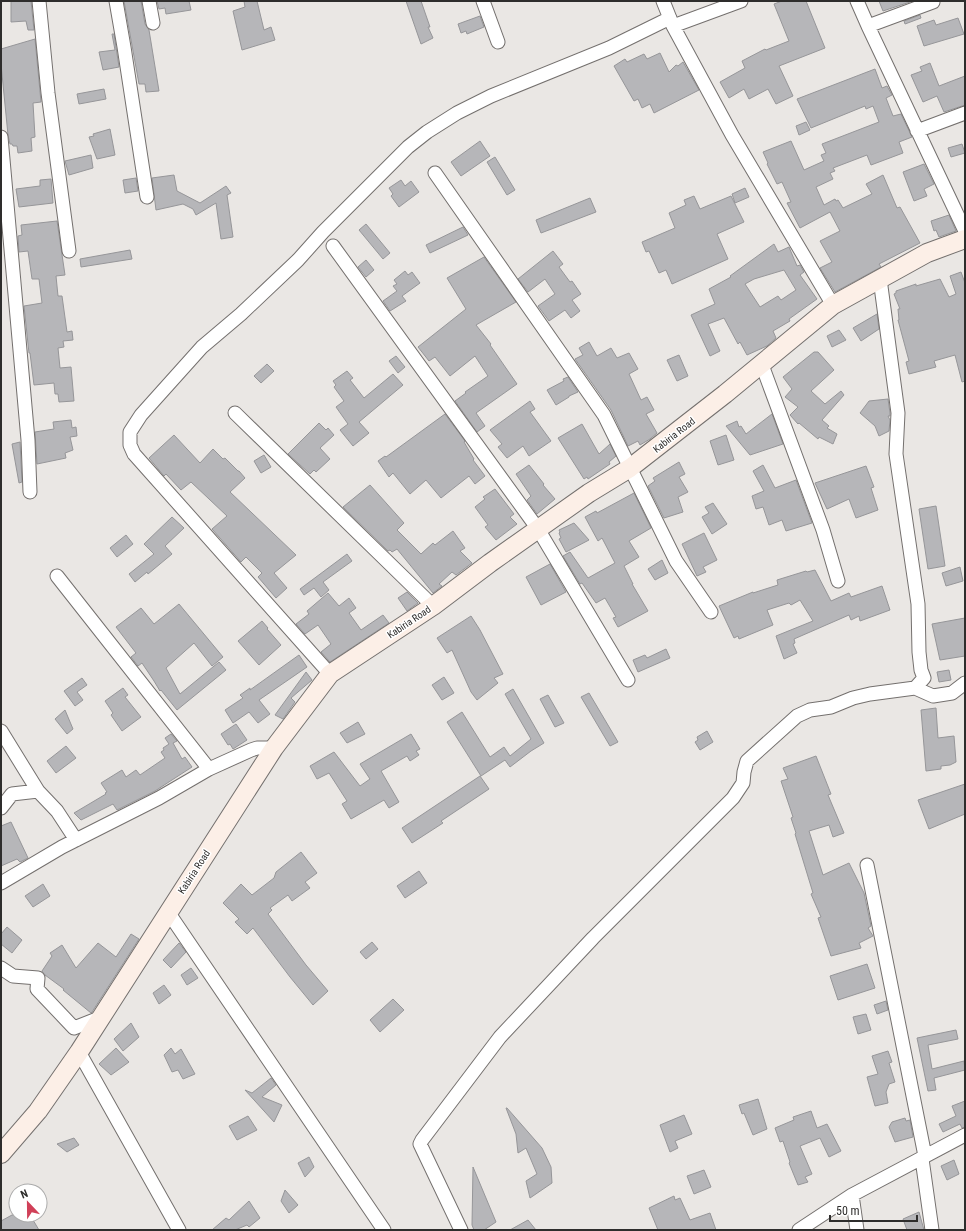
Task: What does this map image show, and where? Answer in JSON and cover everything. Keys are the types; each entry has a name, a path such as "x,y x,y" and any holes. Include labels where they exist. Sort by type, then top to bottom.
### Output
{"main road":[{"name":"Kabiria Road","path":"1,1154 38,1111 79,1052 274,748 330,674 433,606 589,493 630,468 762,365 833,305 927,253 965,239"}],"street":[{"path":"39,1 48,93 69,251"},
{"path":"116,1 147,197"},
{"path":"149,1 153,23"},
{"path":"483,1 498,42"},
{"path":"663,1 672,22 732,135 833,305"},
{"path":"330,674 134,454 130,445 130,432 141,415 202,347 241,314 298,260 323,232 408,147 427,132 457,113 491,96 672,22 740,1"},
{"path":"858,1 868,26 965,231"},
{"path":"868,26 933,2"},
{"path":"917,131 965,113"},
{"path":"1,137 28,440 30,492"},
{"path":"435,173 604,416 676,562 712,612"},
{"path":"333,246 538,529 628,680"},
{"path":"880,279 898,413 896,454 918,604 919,652 921,670 924,678 915,688"},
{"path":"762,365 823,530 838,581"},
{"path":"235,413 433,606"},
{"path":"57,576 209,769"},
{"path":"460,1230 420,1144 422,1140 500,1037 594,938 733,798 743,783 744,772 748,761 797,716 810,710 831,707 853,698 870,694 915,688 932,696 952,693 965,683"},
{"path":"1,731 38,791 57,811 76,840"},
{"path":"1,883 62,847 159,798 209,769 257,748 274,748"},
{"path":"1,808 12,794 38,791"},
{"path":"867,865 923,1157 932,1230"},
{"path":"168,912 384,1230"},
{"path":"1,968 13,976 38,978 36,989 74,1028 102,1017"},
{"path":"79,1052 179,1230"},
{"path":"799,1230 852,1195 965,1135"},
{"path":"852,1195 857,1230"}],"building":[{"path":"11,1 31,1 34,30 28,30 26,21 11,22"},
{"path":"124,1 141,1 145,24 149,30 159,91 146,92 145,84 139,84"},
{"path":"157,1 189,1 191,10 166,14 165,8 159,9"},
{"path":"244,1 257,1 264,30 271,27 275,40 242,50 233,11 245,7"},
{"path":"406,1 421,1 430,27 428,27 433,38 421,44"},
{"path":"782,1 806,1 825,48 779,66 793,96 776,104 768,89 749,99 744,89 729,98 720,82 745,68 742,61 765,49 766,50 789,41 774,4"},
{"path":"879,1 913,1 883,11"},
{"path":"920,15 921,18 905,24 904,21"},
{"path":"480,16 484,27 467,34 466,31 461,33 458,24"},
{"path":"958,18 964,34 924,46 917,26 934,20 936,25"},
{"path":"112,34 114,34 119,67 103,70 99,52 115,50"},
{"path":"35,39 41,102 33,103 35,137 31,138 32,151 18,153 17,146 10,144 8,135 1,64 1,49"},
{"path":"660,53 669,72 676,65 678,66 683,62 699,90 654,113 650,104 642,108 638,99 634,101 614,66 625,59 627,62 644,54 647,59"},
{"path":"930,63 939,86 965,76 965,105 944,112 937,96 923,102 911,75 922,71 920,67"},
{"path":"875,69 882,88 887,86 892,95 886,98 893,116 901,114 912,137 899,142 903,153 871,165 867,155 833,168 835,171 830,173 833,179 816,187 824,205 835,199 836,201 838,200 843,208 872,194 866,184 883,175 897,208 900,207 920,243 879,264 881,267 835,292 820,268 832,262 820,241 840,231 830,212 800,228 787,203 791,202 782,182 777,184 763,152 791,141 804,170 824,161 821,155 826,153 822,144 879,122 873,106 866,109 865,106 811,128 797,99"},
{"path":"104,89 106,99 79,104 77,94"},
{"path":"806,122 810,130 799,135 796,126"},
{"path":"110,129 115,155 97,159 89,137 94,136 93,134"},
{"path":"480,141 490,156 461,176 451,162"},
{"path":"962,144 965,153 951,157 948,148"},
{"path":"91,155 93,168 69,175 65,161"},
{"path":"495,157 515,190 507,195 487,162"},
{"path":"924,164 934,184 924,189 927,196 914,201 903,172"},
{"path":"174,175 177,191 200,203 226,186 231,193 227,195 233,237 221,239 216,203 196,215 193,209 183,204 156,210 152,178"},
{"path":"136,178 138,191 125,193 123,180"},
{"path":"51,179 53,203 19,207 16,189 40,186 40,180"},
{"path":"401,180 405,186 411,181 419,192 399,207 391,196 393,194 389,188"},
{"path":"745,188 749,197 735,203 732,194"},
{"path":"694,196 700,209 731,196 744,222 717,234 728,259 672,284 666,270 659,273 649,251 646,252 642,242 675,228 669,213 686,205 684,200"},
{"path":"590,198 596,212 541,233 536,220"},
{"path":"949,215 956,231 939,237 936,230 934,231 931,221"},
{"path":"57,221 65,275 56,276 58,296 62,296 67,332 72,331 73,340 63,341 64,347 58,348 60,368 71,367 74,401 59,402 58,394 55,394 54,383 34,385 24,306 42,303 39,279 32,279 28,251 19,252 18,236 22,235 21,225"},
{"path":"366,224 390,253 383,259 359,230"},
{"path":"463,227 468,235 430,253 426,245"},
{"path":"774,244 778,252 789,247 797,266 800,265 804,272 800,275 817,299 789,319 790,321 773,331 776,338 767,346 747,355 740,342 738,344 724,318 708,324 720,351 710,356 691,315 715,304 709,289 731,277 730,276","holes":["784,270 796,290 781,300 778,296 760,307 745,284 754,279"]},
{"path":"130,250 132,259 81,267 80,259"},
{"path":"553,251 563,264 559,267 570,282 572,281 581,294 572,300 580,311 571,318 565,310 549,321 538,306 555,294 545,279 528,292 518,279"},
{"path":"484,257 516,302 476,325 491,344 490,345 517,384 476,413 485,426 477,432 455,401 488,376 475,356 450,376 435,357 429,361 418,347 466,309 447,278"},
{"path":"366,260 374,270 366,277 358,267"},
{"path":"405,271 408,275 412,272 420,283 402,296 406,301 390,311 383,301 397,291 393,286 397,284 394,280"},
{"path":"961,272 965,283 965,381 962,382 955,355 934,361 936,367 909,374 906,362 909,361 898,320 898,309 900,309 894,294 896,291 916,284 916,286 940,279 949,297 956,294 950,276"},
{"path":"877,314 879,329 861,341 853,328"},
{"path":"839,330 846,340 832,347 827,336"},
{"path":"589,342 597,356 611,348 617,358 629,353 638,369 629,374 641,400 647,397 654,410 646,414 657,433 640,445 638,441 628,446 611,410 575,359 583,355 579,348"},
{"path":"814,352 818,352 834,370 811,391 825,404 841,391 844,395 822,420 829,426 827,428 837,434 833,444 819,437 818,439 799,423 798,424 790,415 798,407 785,397 792,389 783,377"},
{"path":"679,355 688,376 677,381 667,360"},
{"path":"396,356 405,367 398,373 389,361"},
{"path":"267,364 274,371 261,383 254,376"},
{"path":"347,371 353,378 350,380 364,398 393,374 403,385 359,422 369,433 353,446 340,430 348,424 336,407 344,401 334,387 336,385 333,381"},
{"path":"568,377 578,392 556,405 547,390 564,381 563,379"},
{"path":"888,399 890,413 890,416 888,416 890,420 889,431 879,436 875,426 860,413 869,401"},
{"path":"530,401 535,409 530,412 551,441 529,456 523,446 507,458 498,447 502,444 490,430"},
{"path":"445,414 465,441 464,442 474,459 473,460 485,476 475,484 469,476 441,498 426,480 410,494 393,473 389,477 378,461 385,456 386,457"},
{"path":"772,414 783,444 750,455 726,426 737,421 739,427 741,426 746,434"},
{"path":"71,420 72,428 76,427 77,436 70,437 73,450 65,453 66,458 37,464 35,432 54,429 53,422"},
{"path":"319,423 326,430 328,428 334,435 320,448 330,459 316,472 314,470 310,474 288,454"},
{"path":"582,424 599,454 610,444 616,456 609,462 610,464 588,479 587,477 584,479 558,438"},
{"path":"174,435 200,463 213,449 239,471 245,478 230,492 296,555 274,573 287,588 276,598 258,577 262,573 246,557 241,562 212,529 227,516 191,482 181,490 166,474 164,476 149,458"},
{"path":"726,435 734,460 718,465 710,441"},
{"path":"20,442 22,482 19,483 12,444"},
{"path":"264,455 271,467 261,473 254,461"},
{"path":"679,462 685,474 679,477 688,492 678,497 683,512 664,518 648,486 655,481 653,478"},
{"path":"529,465 555,499 537,514 527,500 531,496 516,474"},
{"path":"763,465 775,488 796,480 812,523 786,531 782,520 769,525 763,507 756,509 752,496 764,491 753,471"},
{"path":"866,466 874,487 871,488 878,510 856,518 849,499 827,509 815,483"},
{"path":"370,485 404,523 397,530 421,554 433,543 435,545 453,531 465,548 460,551 472,563 456,575 452,572 439,584 442,586 433,593 397,549 392,552 390,550 388,551 343,507"},
{"path":"495,489 514,514 510,517 517,524 496,540 485,527 488,525 475,507 485,499 483,497"},
{"path":"634,493 651,528 629,541 639,557 624,566 632,584 648,611 618,627 613,618 616,617 605,598 596,603 582,583 580,584 563,556 570,552 588,578 615,563 602,538 598,541 585,517 596,511 597,513"},
{"path":"713,503 727,524 712,534 702,517 709,513 705,507"},
{"path":"936,506 945,566 928,569 919,509"},
{"path":"172,517 184,528 165,546 172,554 148,574 147,572 135,582 129,574 154,554 144,544"},
{"path":"574,523 589,540 566,552 559,539 561,538 559,530"},
{"path":"704,533 717,560 703,567 706,572 697,576 682,544"},
{"path":"126,535 133,544 117,557 110,548"},
{"path":"347,554 352,561 323,582 329,590 321,597 314,588 304,595 300,589"},
{"path":"662,560 668,573 655,580 648,569"},
{"path":"550,564 566,592 541,605 526,577"},
{"path":"960,567 963,581 946,586 942,573"},
{"path":"815,570 831,601 849,593 851,597 882,586 890,610 860,621 859,616 851,620 849,615 794,639 795,643 793,644 797,653 784,659 776,636 813,621 800,600 791,605 789,603 767,610 773,625 739,639 738,636 734,638 719,606 753,592 778,585 777,580 806,571"},
{"path":"407,592 418,603 407,611 398,598"},
{"path":"328,593 339,606 349,598 356,608 349,613 361,630 383,615 389,623 330,662 321,652 331,644 318,625 305,634 296,624 309,614 307,611"},
{"path":"179,604 223,657 212,666 194,643 166,668 180,694 219,662 226,670 177,710 161,690 160,691 142,663 138,666 131,657 136,653 116,627 141,608 154,624"},
{"path":"471,616 503,674 494,678 498,683 477,700 471,692 452,650 447,653 437,638"},
{"path":"965,618 965,656 940,660 932,624"},
{"path":"262,621 281,645 259,665 238,641"},
{"path":"666,649 670,658 638,672 633,660 645,655 647,658"},
{"path":"299,655 307,667 259,700 270,714 258,723 249,712 233,723 225,710 243,698 240,695 250,688 250,690"},
{"path":"949,670 951,680 939,682 937,672"},
{"path":"306,672 312,680 291,698 295,702 283,719 275,715"},
{"path":"444,677 454,693 442,700 432,685"},
{"path":"82,678 87,685 77,692 83,700 75,706 64,691"},
{"path":"123,688 128,695 125,697 141,717 122,731 111,715 113,713 105,701"},
{"path":"513,689 544,743 510,767 505,760 481,776 447,722 462,712 490,757 504,747 510,756 531,739 505,694"},
{"path":"589,693 618,742 610,746 581,697"},
{"path":"548,695 564,723 555,727 540,699"},
{"path":"936,708 938,738 954,736 956,762 950,765 941,766 941,769 926,771 921,710"},
{"path":"65,710 73,729 67,734 55,719"},
{"path":"358,722 365,734 347,743 340,733"},
{"path":"236,724 247,740 233,749 230,744 228,745 221,734"},
{"path":"707,731 713,742 700,750 695,742 698,740 697,737"},
{"path":"171,734 177,741 173,743 182,759 185,757 192,767 155,791 117,810 113,804 81,820 74,813 106,794 105,793 107,792 101,783 122,770 126,777 136,770 140,775 165,758 161,752 164,750 163,748 169,744 165,738"},
{"path":"411,734 420,749 416,751 419,755 410,761 407,756 381,771 399,802 389,808 384,800 351,819 342,804 347,801 329,773 317,779 310,766 334,752 360,786 370,779 360,764"},
{"path":"66,746 76,758 56,773 47,761"},
{"path":"816,756 831,794 828,795 844,833 833,837 829,825 809,831 823,875 849,863 864,893 871,926 868,928 873,936 859,943 861,948 831,956 818,918 821,917 811,894 813,893 791,818 793,817 781,781 788,779 783,768"},
{"path":"480,776 489,789 441,821 443,823 412,843 402,828"},
{"path":"965,784 965,814 929,829 918,800"},
{"path":"11,822 28,858 20,862 17,859 1,866 1,826"},
{"path":"301,852 317,873 305,882 310,888 292,901 288,895 270,908 272,910 268,914 306,965 328,991 313,1005 253,928 247,934 235,922 239,919 223,903 241,884 252,895 274,878 276,872"},
{"path":"419,871 427,883 405,898 397,886"},
{"path":"43,884 50,896 33,907 25,896"},
{"path":"7,927 22,940 12,953 1,944 1,934"},
{"path":"131,934 139,939 91,1013 42,971 52,956 50,953 62,945 76,968 98,943 116,957"},
{"path":"372,942 378,949 366,959 360,952"},
{"path":"179,943 186,952 171,968 163,960"},
{"path":"867,964 875,988 838,1000 830,976"},
{"path":"191,968 198,978 187,985 181,975"},
{"path":"164,985 171,995 159,1004 153,993"},
{"path":"393,999 404,1010 380,1032 370,1020"},
{"path":"886,1001 888,1010 877,1014 874,1005"},
{"path":"866,1014 871,1030 858,1034 853,1017"},
{"path":"131,1023 139,1037 123,1051 114,1039"},
{"path":"956,1030 958,1039 928,1045 932,1069 964,1061 965,1070 934,1078 936,1090 928,1091 917,1038"},
{"path":"116,1048 129,1062 111,1075 99,1064"},
{"path":"171,1048 175,1054 181,1049 195,1074 183,1079 178,1070 172,1072 164,1055"},
{"path":"888,1051 892,1062 889,1063 895,1082 889,1084 886,1092 888,1103 875,1106 867,1077 878,1074 872,1056"},
{"path":"271,1078 276,1085 262,1097 282,1105 274,1122 245,1090 252,1093"},
{"path":"758,1099 767,1129 753,1135 739,1105"},
{"path":"965,1101 965,1127 962,1128 960,1124 943,1132 939,1124 956,1116 952,1106"},
{"path":"506,1108 542,1148 551,1167 552,1183 530,1198 526,1181 537,1174 526,1148 518,1153 516,1134"},
{"path":"811,1111 817,1128 827,1124 841,1151 829,1157 820,1138 800,1146 812,1174 805,1177 808,1182 798,1185 789,1163 790,1162 783,1141 780,1142 775,1128 794,1120 793,1117"},
{"path":"684,1115 692,1134 675,1141 678,1148 670,1152 660,1125"},
{"path":"248,1116 257,1130 237,1140 229,1126"},
{"path":"905,1118 906,1121 910,1120 913,1137 895,1142 889,1127 892,1122"},
{"path":"74,1138 79,1145 67,1152 57,1144"},
{"path":"309,1157 314,1167 305,1177 298,1163"},
{"path":"954,1160 959,1174 947,1180 941,1166"},
{"path":"473,1167 496,1222 484,1230 474,1230 472,1225"},
{"path":"704,1170 711,1187 694,1194 687,1176"},
{"path":"285,1190 298,1205 289,1213 281,1201"},
{"path":"674,1196 675,1200 680,1198 690,1220 710,1213 716,1230 658,1230 649,1208"},
{"path":"249,1201 260,1218 249,1227 247,1225 235,1230 212,1230 226,1218 229,1220"},
{"path":"919,1212 924,1230 907,1230 903,1219"},
{"path":"8,1217 8,1223 35,1223 39,1230 1,1230 1,1221"},
{"path":"528,1220 536,1230 510,1230"}]}
